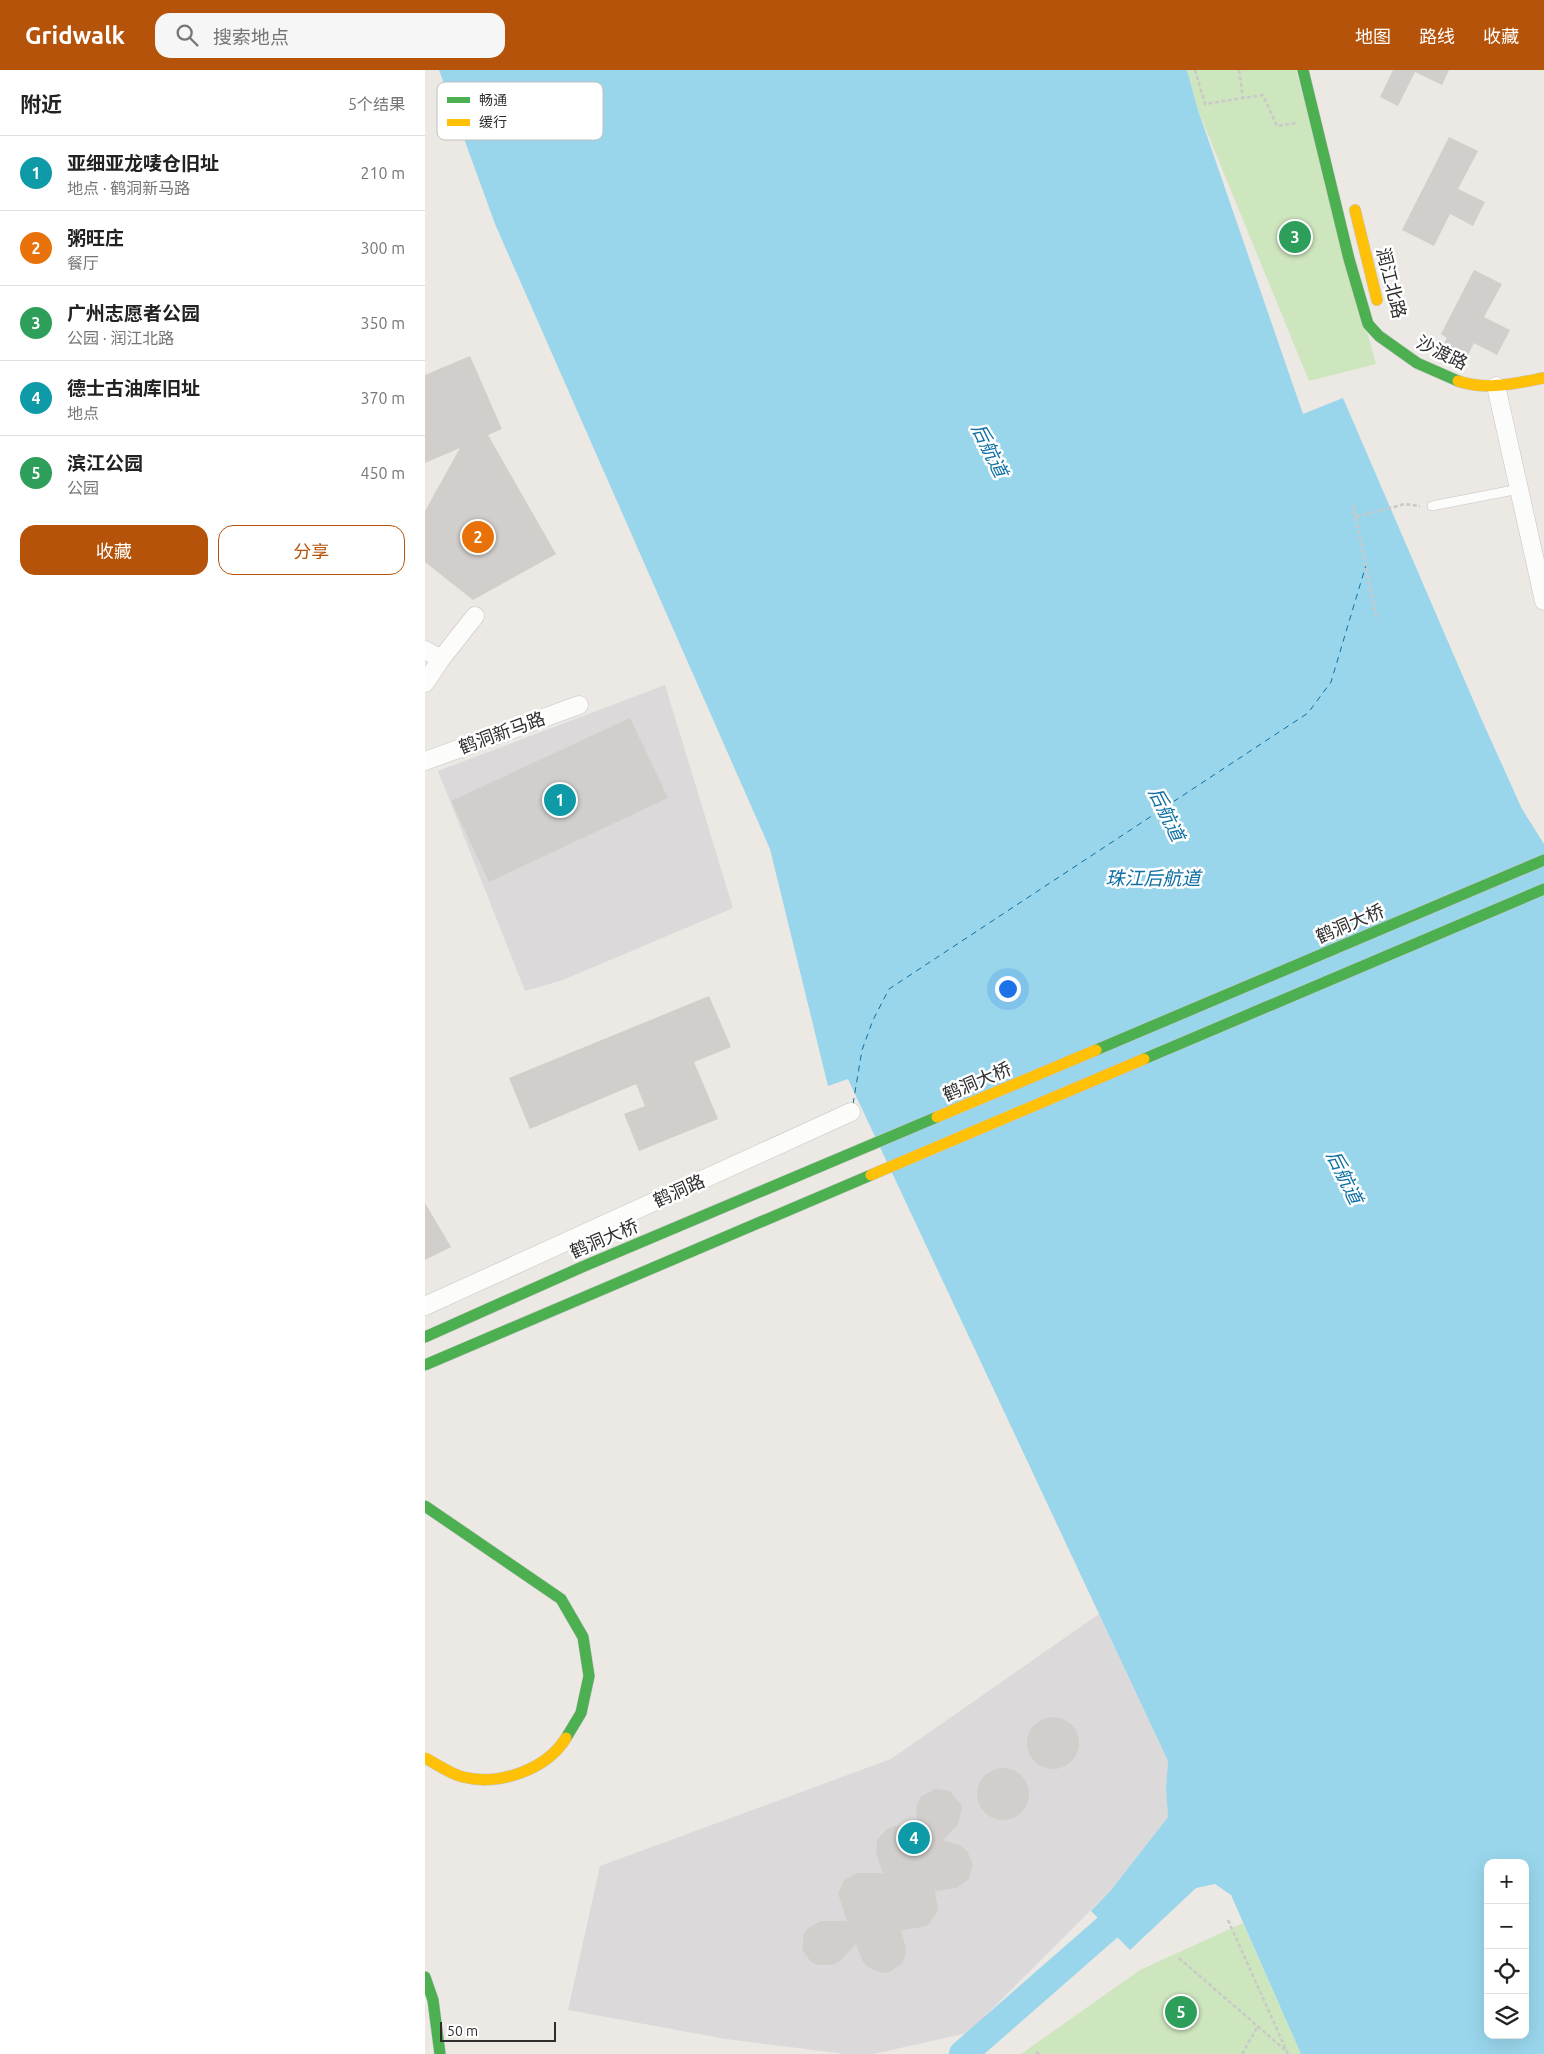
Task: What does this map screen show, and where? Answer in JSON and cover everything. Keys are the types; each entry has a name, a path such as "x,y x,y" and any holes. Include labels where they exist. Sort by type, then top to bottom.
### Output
{"main road":[{"name":"润江北路","path":"1303,70 1363,314 1373,330 1387,341"},
{"name":"润江北路","path":"1351,197 1381,311"},
{"name":"润江北路","path":"1384,326 1387,341"},
{"name":"沙渡路","path":"1387,341 1417,362 1449,378 1469,385 1496,386 1544,378"},
{"name":"鹤洞大桥","path":"425,1337 582,1267 1544,860"},
{"path":"425,1365 1544,889"},
{"path":"425,1506 561,1599 577,1620 583,1633 587,1647 590,1676 583,1711 570,1735 550,1756 524,1772 497,1779 468,1778 442,1768 425,1758"},
{"path":"425,1977 433,2000 440,2054"}],"street":[{"path":"1496,386 1544,602"},
{"path":"425,683 441,658 475,616"},
{"path":"425,650 441,658"},
{"name":"鹤洞新马路","path":"425,761 579,705"},
{"name":"鹤洞路","path":"425,1306 851,1112"}],"lane":[{"path":"1432,506 1519,489"}],"path":[{"path":"1195,70 1205,104 1263,95 1277,126 1315,120"},
{"path":"1239,70 1243,98"},
{"path":"1356,517 1405,504"},
{"path":"1353,505 1377,620"},
{"path":"1229,1920 1287,2052"},
{"path":"1179,1958 1287,2052"},
{"path":"1242,2054 1258,2026"}],"shaded area":[{"path":"665,685 733,908 563,980 525,991 438,771"},
{"path":"1099,1614 1168,1761 1166,1789 1168,1817 1111,1890 968,2033 873,2054 845,2054 726,2039 568,2010 600,1866 891,1759"}],"green space":[{"path":"1187,70 1296,70 1376,364 1309,381 1198,110"},
{"path":"1243,1923 1301,2054 1021,2054 1140,1970"}],"water":[{"name":"珠江后航道","path":"439,70 1187,70 1198,110 1303,414 1343,398 1480,716 1522,809 1544,844 1544,2054 1301,2054 1231,1895 1215,1884 1196,1888 1130,1950 1091,1911 1111,1890 1168,1817 1166,1789 1168,1761 848,1079 828,1086 770,849 495,224 464,140 603,140 603,82 443,82"}],"building":[{"path":"1393,70 1449,70 1442,85 1415,72 1398,106 1380,97"},
{"path":"1449,137 1478,151 1458,189 1485,202 1473,226 1450,214 1434,246 1402,230"},
{"path":"1474,270 1502,284 1484,317 1510,330 1497,355 1474,343 1462,367 1437,357 1447,338 1441,334"},
{"path":"470,356 502,429 488,435 556,554 473,600 425,562 425,511 460,448 425,463 425,375"},
{"path":"630,718 668,798 489,882 451,801"},
{"path":"709,996 731,1047 694,1062 718,1119 639,1151 624,1114 645,1106 636,1084 530,1129 509,1078"},
{"path":"425,1203 451,1247 425,1260"},
{"path":"1048,1717 1058,1717 1068,1721 1075,1728 1079,1743 1075,1758 1068,1765 1058,1769 1048,1769 1038,1765 1031,1758 1027,1748 1027,1738 1031,1728 1038,1721"},
{"path":"998,1768 1008,1768 1022,1775 1029,1789 1029,1799 1022,1813 1008,1820 998,1820 988,1816 981,1809 977,1799 977,1789 981,1779 988,1772"},
{"path":"935,1789 950,1791 962,1806 958,1824 943,1840 961,1846 967,1851 973,1864 969,1879 957,1888 935,1891 938,1911 929,1924 923,1927 901,1930 906,1948 905,1956 902,1963 890,1972 883,1973 869,1968 863,1962 856,1944 839,1962 832,1965 817,1965 811,1962 802,1949 804,1934 808,1928 821,1921 847,1921 838,1893 844,1880 857,1873 883,1873 876,1854 877,1840 887,1829 895,1826 902,1826 918,1832 916,1809 918,1802 922,1796"}],"waterway":[{"path":"963,2054 1107,1928"}],"ferry route":[{"path":"853,1104 862,1050 873,1020 889,989 1308,713 1331,682 1366,565"}],"traffic: fast":[{"path":"1303,70 1349,259 1368,324 1379,336 1417,363 1458,381"},
{"path":"1096,1050 1544,860"},
{"path":"1144,1059 1544,889"},
{"path":"425,1337 582,1267 937,1117"},
{"path":"425,1365 871,1175"},
{"path":"425,1506 561,1599 583,1637 589,1676 581,1713 566,1738"},
{"path":"425,1977 433,2000 440,2054"}],"traffic: slow":[{"path":"1355,210 1377,300"},
{"path":"1458,381 1490,386 1544,378"},
{"path":"937,1117 1096,1050"},
{"path":"871,1175 1144,1059"},
{"path":"425,1758 458,1776 477,1779 506,1777 534,1767 547,1759 566,1738"}],"place":[{"name":"广州志愿者公园","path":"1295,237"},
{"name":"粥旺庄","path":"478,537"},
{"name":"亚细亚龙唛仓旧址","path":"560,800"},
{"name":"德士古油库旧址","path":"914,1838"},
{"name":"滨江公园","path":"1181,2012"}],"water label":[{"name":"后航道","path":"990,450"},
{"name":"后航道","path":"1167,814"},
{"name":"后航道","path":"1345,1177"}]}
